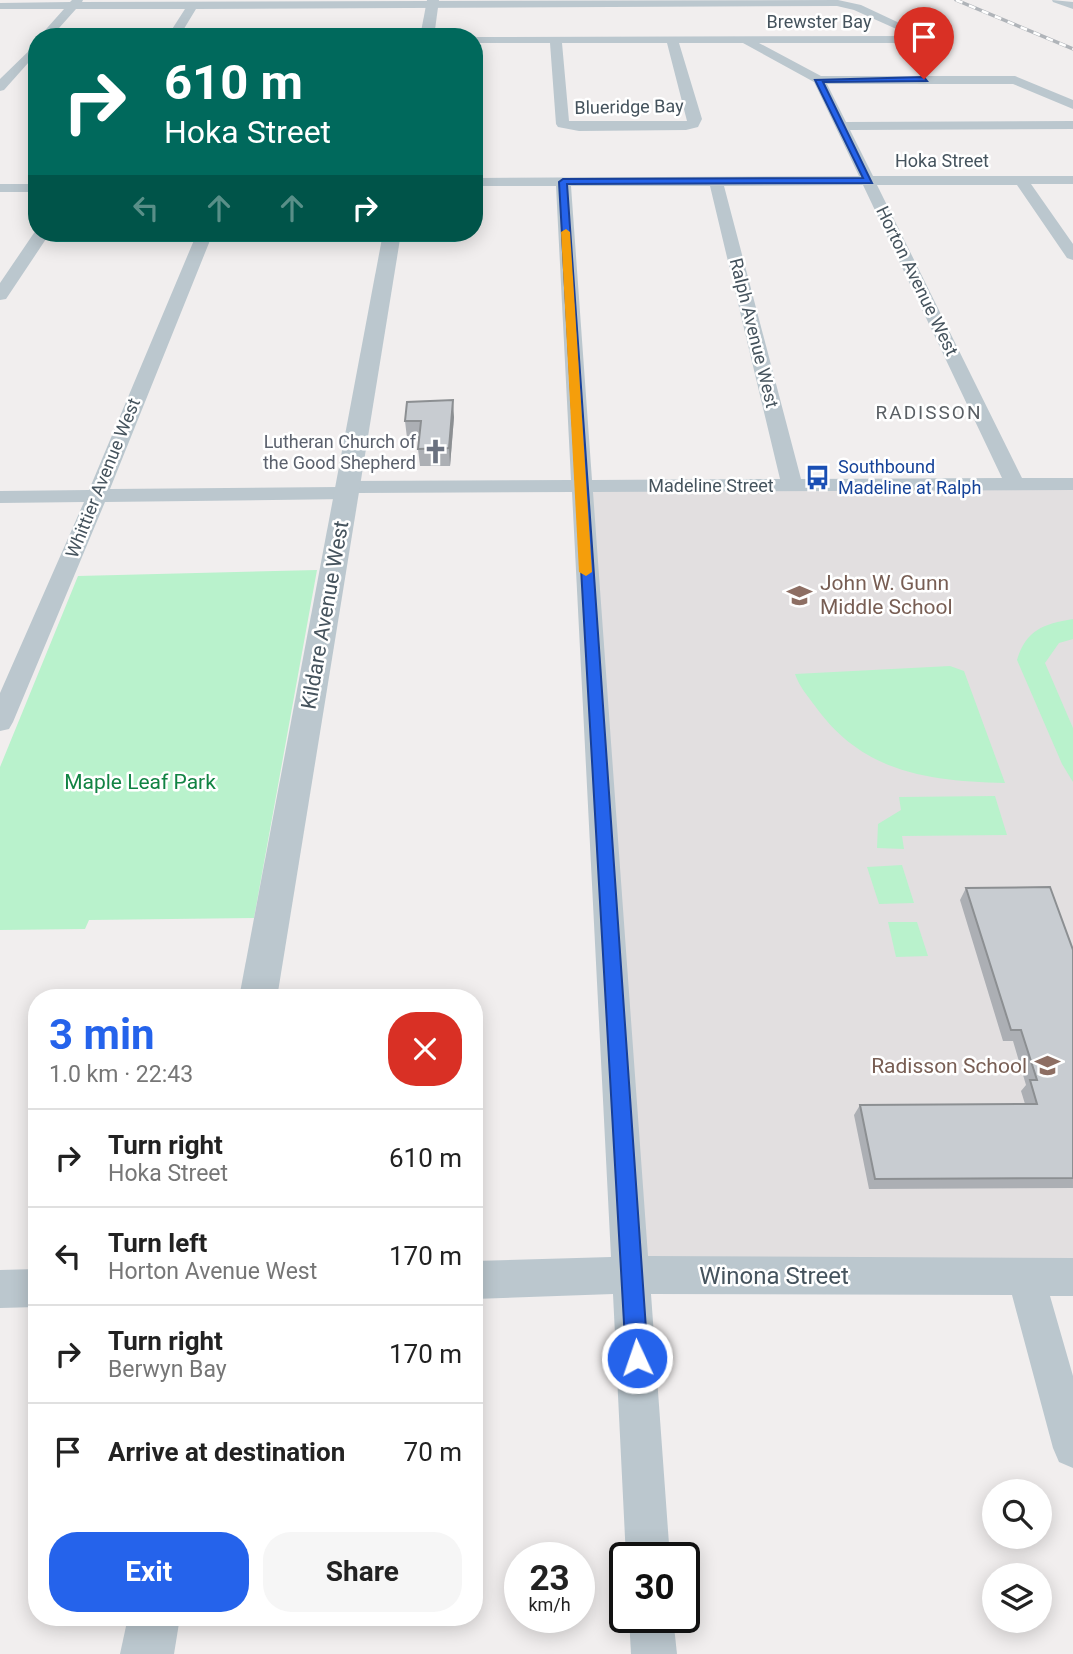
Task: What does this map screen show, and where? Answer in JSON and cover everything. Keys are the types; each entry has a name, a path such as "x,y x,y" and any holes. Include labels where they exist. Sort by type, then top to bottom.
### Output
{"street":[{"path":"1057,0 1073,6"},
{"path":"0,6 76,3 193,5 432,2 428,28"},
{"name":"Brewster Bay","path":"432,2 837,3 858,7 919,35 918,39 906,40 483,40"},
{"path":"54,28 76,3"},
{"path":"179,28 193,5"},
{"name":"Blueridge Bay","path":"556,40 563,124 686,126 693,124 695,119 672,40"},
{"path":"745,40 819,80 1016,80 1073,105"},
{"path":"0,87 28,56"},
{"name":"Horton Avenue West","path":"819,80 1015,484"},
{"path":"842,125 1073,125"},
{"path":"1021,180 1073,255"},
{"name":"Hoka Street","path":"483,182 1073,180"},
{"name":"Ralph Avenue West","path":"716,181 792,485"},
{"path":"563,182 647,1542"},
{"path":"0,188 28,188"},
{"path":"0,295 36,242"},
{"name":"Whittier Avenue West","path":"0,722 201,242"},
{"name":"Kildare Avenue West","path":"259,989 390,242"},
{"name":"Madeline Street","path":"0,497 580,486 1073,484"},
{"name":"Winona Street","path":"483,1280 632,1275 1073,1277"},
{"path":"1026,1277 1073,1448"},
{"path":"0,1289 28,1288"},
{"path":"147,1654 152,1626"},
{"path":"653,1633 654,1654"}],"shaded area":[{"path":"1073,484 1073,1277 632,1275 580,486"}],"green space":[{"name":"Maple Leaf Park","path":"317,570 254,918 89,920 85,929 0,930 0,767 78,576"},
{"path":"1073,619 1073,639 1059,643 1045,663 1073,728 1073,782 1062,764 1017,660 1025,642 1037,630"},
{"path":"950,666 964,671 1005,783 950,780 899,769 876,759 854,746 834,728 806,694 795,674"},
{"path":"995,796 1007,835 902,836 904,849 877,848 878,824 901,810 899,797"},
{"path":"902,865 914,903 879,904 867,867"},
{"path":"888,922 917,922 928,956 896,957"}],"building":[{"path":"453,400 449,448 418,449 421,421 405,421 407,402"},
{"name":"Radisson School","path":"1050,887 1073,950 1073,1178 875,1179 860,1105 1037,1104 1030,1080 1037,1080 1021,1030 1011,1030 966,888"}],"railway":[{"path":"956,0 1073,49"}],"slow traffic":[{"path":"566,232 586,572"}],"place":[{"name":"Lutheran Church of the Good Shepherd","path":"436,452"},
{"name":"Southbound Madeline at Ralph","path":"818,477"},
{"name":"John W. Gunn Middle School","path":"800,595"},
{"name":"Radisson School","path":"1047,1066"}],"district":[{"name":"RADISSON","path":"929,412"}],"route":[{"path":"637,1358 563,182 869,181 819,80 924,79"}]}
